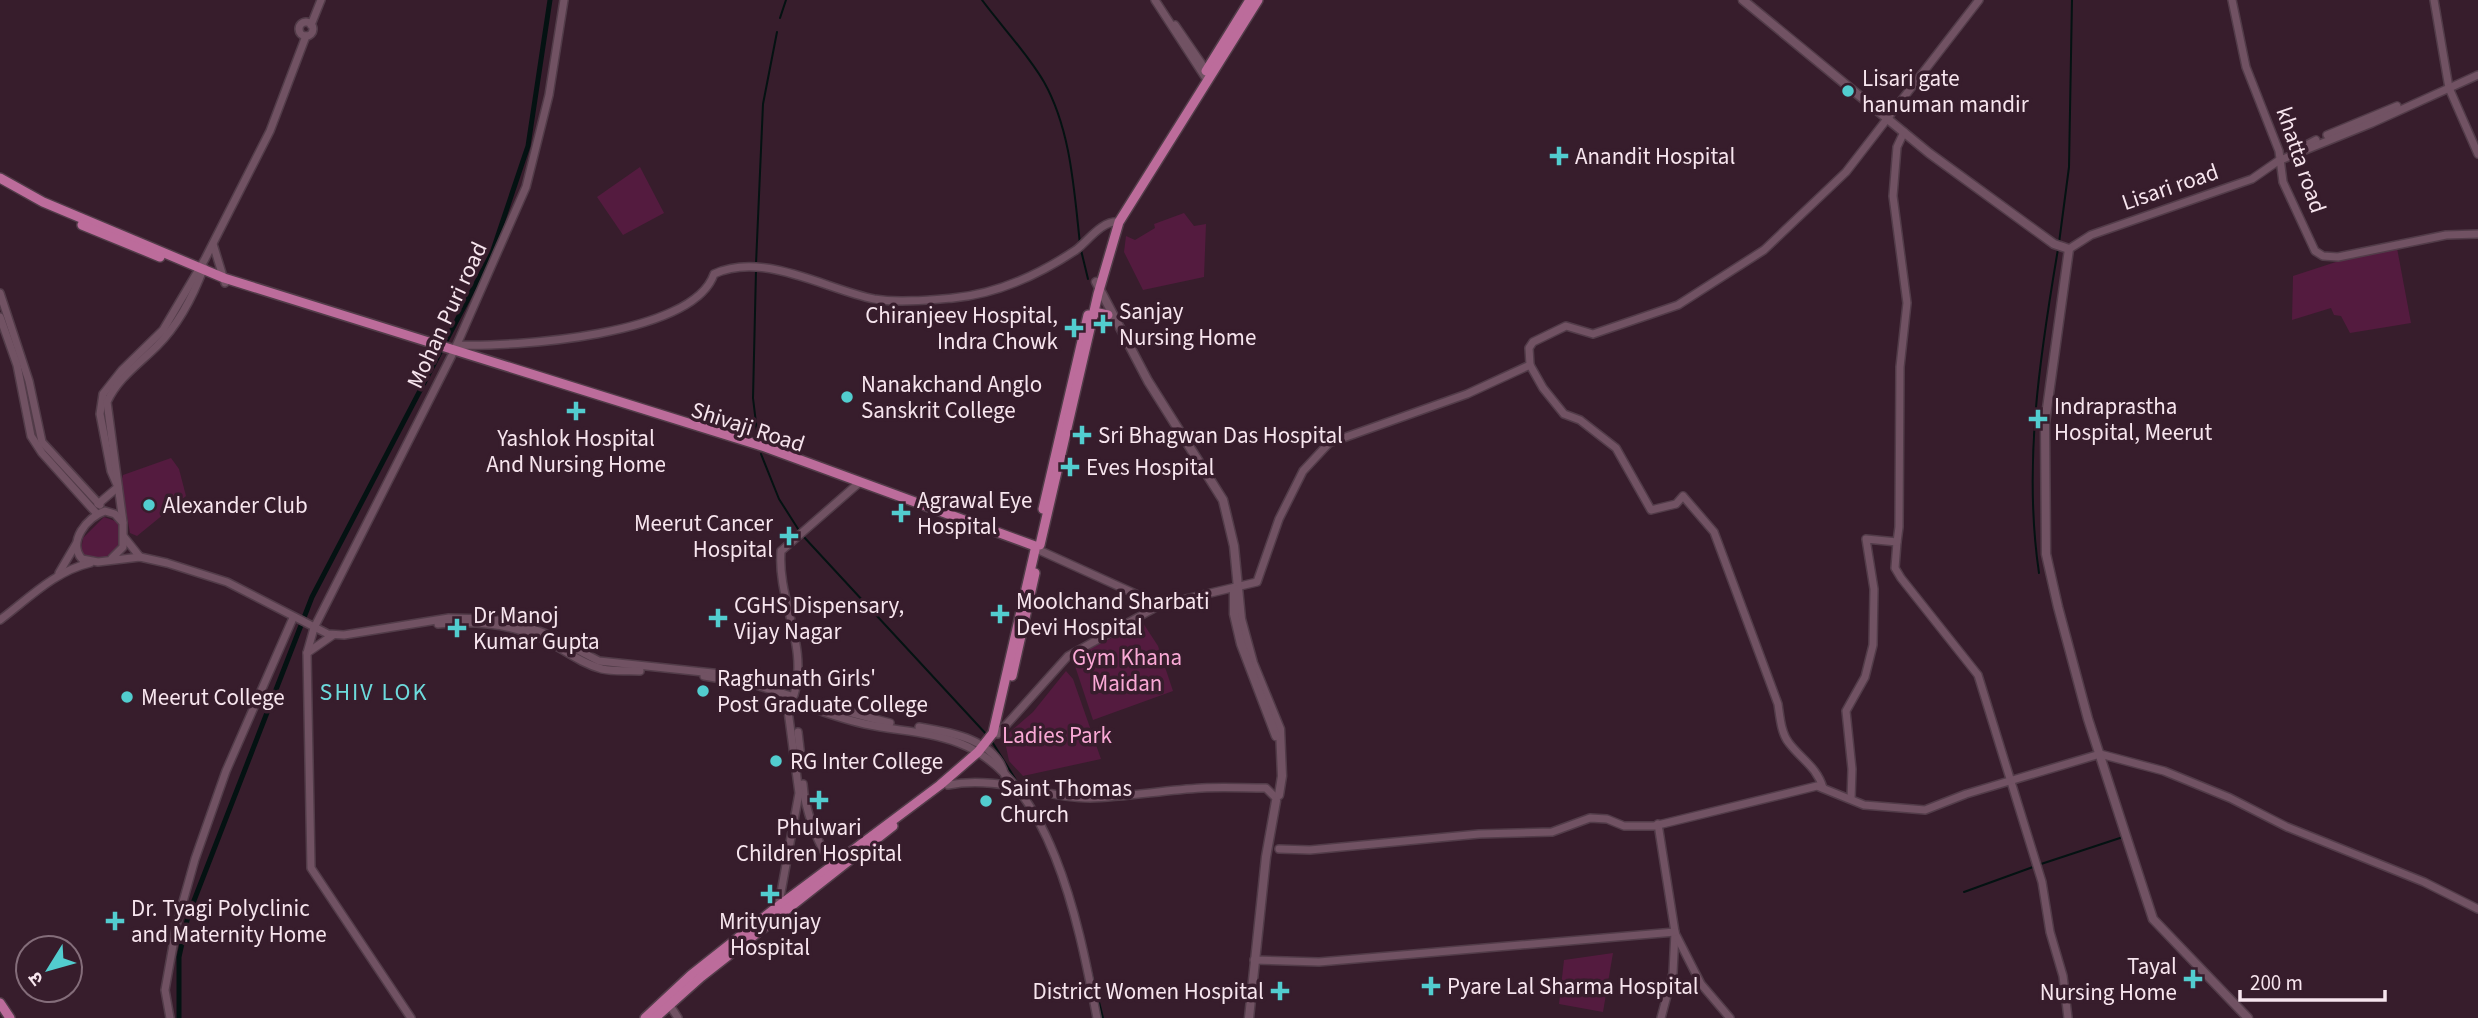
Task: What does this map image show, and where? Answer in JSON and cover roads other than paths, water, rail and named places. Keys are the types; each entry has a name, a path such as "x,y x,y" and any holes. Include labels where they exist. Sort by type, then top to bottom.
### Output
{"main road":[{"path":"1037,548 1097,288 1116,222 1250,0"},
{"path":"1206,75 1258,0"},
{"path":"1743,0 1973,187 2062,247 2045,423 2046,554 2100,754 2153,919 2248,1018"},
{"path":"0,178 43,202 201,268"},
{"path":"0,184 110,239 201,268"},
{"name":"Shivaji Road","path":"201,268 224,280 453,348 762,449 1037,548"},
{"path":"645,1018 691,975 947,785 989,743 1094,312 1097,288"},
{"path":"1097,288 1138,371 1218,500 1232,553 1236,588"},
{"path":"1097,288 1149,381 1223,500 1234,545 1237,613 1249,670 1275,730 1278,747 1276,797 1254,960 1250,1018"},
{"path":"1094,312 1108,315"},
{"path":"655,1018 834,863 989,743"},
{"path":"0,1003 7,1016"}],"street":[{"path":"112,558 121,551 124,537 107,402 123,379 159,344 178,319 270,131 306,36 301,33 300,27 304,23 311,25 321,0"},
{"name":"Mohan Puri road","path":"303,623 453,348 526,187 548,95 564,0"},
{"path":"1155,0 1206,75"},
{"path":"1161,0 1172,24"},
{"path":"1823,788 1820,777 1789,743 1783,731 1777,704 1714,532 1683,496 1676,504 1651,510 1616,448 1580,420 1564,414 1530,365 1529,348 1566,326 1592,334 1678,305 1764,250 1846,172 1979,0"},
{"name":"khatta road","path":"2232,0 2246,67 2281,160 2283,182 2309,243 2323,256 2338,257 2446,235 2478,234"},
{"path":"2434,0 2449,86 2478,154"},
{"name":"Lisari road","path":"2449,86 2478,69"},
{"name":"Lisari road","path":"2062,247 2252,179 2281,160 2478,75"},
{"path":"1904,132 1897,147 1893,196 1907,303 1900,367 1895,568 1978,675 2037,866 2050,932 2063,976 2068,1018"},
{"path":"453,348 530,343 615,330 656,318 696,298 710,286 714,274 755,267 876,299 954,298 983,294 1007,286 1058,261 1116,222"},
{"path":"213,243 224,280"},
{"path":"0,293 29,382 42,442 98,504 101,512"},
{"path":"0,317 17,365 32,436 42,453 101,512 115,514 123,523"},
{"path":"989,743 1068,656 1160,605 1257,582 1279,519 1302,474 1329,443 1467,394 1530,365"},
{"path":"779,910 799,793 793,700 799,659 779,575 781,551 860,484"},
{"path":"98,504 118,487"},
{"path":"57,576 76,542 101,512"},
{"path":"124,537 140,557"},
{"path":"1851,799 1852,769 1846,711 1871,663 1874,635 1874,589 1866,539 1897,542"},
{"path":"76,542 80,557 95,562"},
{"path":"1037,548 1160,605"},
{"path":"0,621 57,576 74,567 112,558 140,557 226,582 303,623 333,635 449,618 490,619 520,624 549,635 599,661 711,672 866,725 989,743 1003,763 1006,777 1051,844 1068,890 1097,1018"},
{"path":"303,623 307,653 311,868 411,1018"},
{"path":"170,1018 165,990 177,923 195,859 226,771 303,623"},
{"path":"307,653 333,635"},
{"path":"793,700 804,795 822,847 834,863"},
{"path":"1279,849 1310,850 1479,834 1552,832 1590,818 1607,819 1624,826 1658,824 1817,786 1864,805 1925,810 2100,754 2164,771 2230,798 2287,827 2424,882 2478,909"},
{"path":"947,785 1013,785 1057,796 1090,798 1204,788 1266,788 1276,797"},
{"path":"1658,824 1675,932 1673,973 1661,1018"},
{"path":"1254,960 1319,962 1675,932"},
{"path":"1675,932 1701,984 1730,1018"},
{"path":"669,1004 678,1018"}],"waterway":[{"path":"179,1018 179,957 188,916 312,597 492,253 528,146 550,0"},
{"path":"780,18 786,0"},
{"path":"982,0 1030,61 1053,101 1070,161 1080,244"},
{"path":"2059,243 2069,167 2072,0"},
{"path":"756,264 763,104 777,32"},
{"path":"2039,573 2034,532 2033,451 2045,329 2058,249"},
{"path":"1081,250 1088,279"},
{"path":"756,270 753,398 758,440"},
{"path":"761,454 779,499 800,532"},
{"path":"803,536 987,735"},
{"path":"991,740 1019,785"},
{"path":"1047,832 1072,895"},
{"path":"2038,865 2123,837"},
{"path":"1964,892 2033,867"},
{"path":"1087,954 1103,1018"}],"place":[{"name":"Lisari gate hanuman mandir","path":"1848,91"},
{"name":"Anandit Hospital","path":"1559,156"},
{"name":"Sanjay Nursing Home","path":"1103,324"},
{"name":"Chiranjeev Hospital, Indra Chowk","path":"1074,328"},
{"name":"Nanakchand Anglo Sanskrit College","path":"847,397"},
{"name":"Yashlok Hospital And Nursing Home","path":"576,411"},
{"name":"Indraprastha Hospital, Meerut","path":"2038,419"},
{"name":"Sri Bhagwan Das Hospital","path":"1082,435"},
{"name":"Eves Hospital","path":"1070,467"},
{"name":"Alexander Club","path":"149,505"},
{"name":"Agrawal Eye Hospital","path":"901,513"},
{"name":"Meerut Cancer Hospital","path":"789,536"},
{"name":"Moolchand Sharbati Devi Hospital","path":"1000,614"},
{"name":"CGHS Dispensary, Vijay Nagar","path":"718,618"},
{"name":"Dr Manoj Kumar Gupta","path":"457,628"},
{"name":"Raghunath Girls' Post Graduate College","path":"703,691"},
{"name":"Meerut College","path":"127,697"},
{"name":"RG Inter College","path":"776,761"},
{"name":"Phulwari Children Hospital","path":"819,800"},
{"name":"Saint Thomas Church","path":"986,801"},
{"name":"Mrityunjay Hospital","path":"770,894"},
{"name":"Dr. Tyagi Polyclinic and Maternity Home","path":"115,921"},
{"name":"Tayal Nursing Home","path":"2193,979"},
{"name":"Pyare Lal Sharma Hospital","path":"1431,986"},
{"name":"District Women Hospital","path":"1280,991"}],"district":[{"name":"SHIV LOK","path":"374,692"}],"park label":[{"name":"Gym Khana Maidan","path":"1127,670"},
{"name":"Ladies Park","path":"1057,735"}]}
